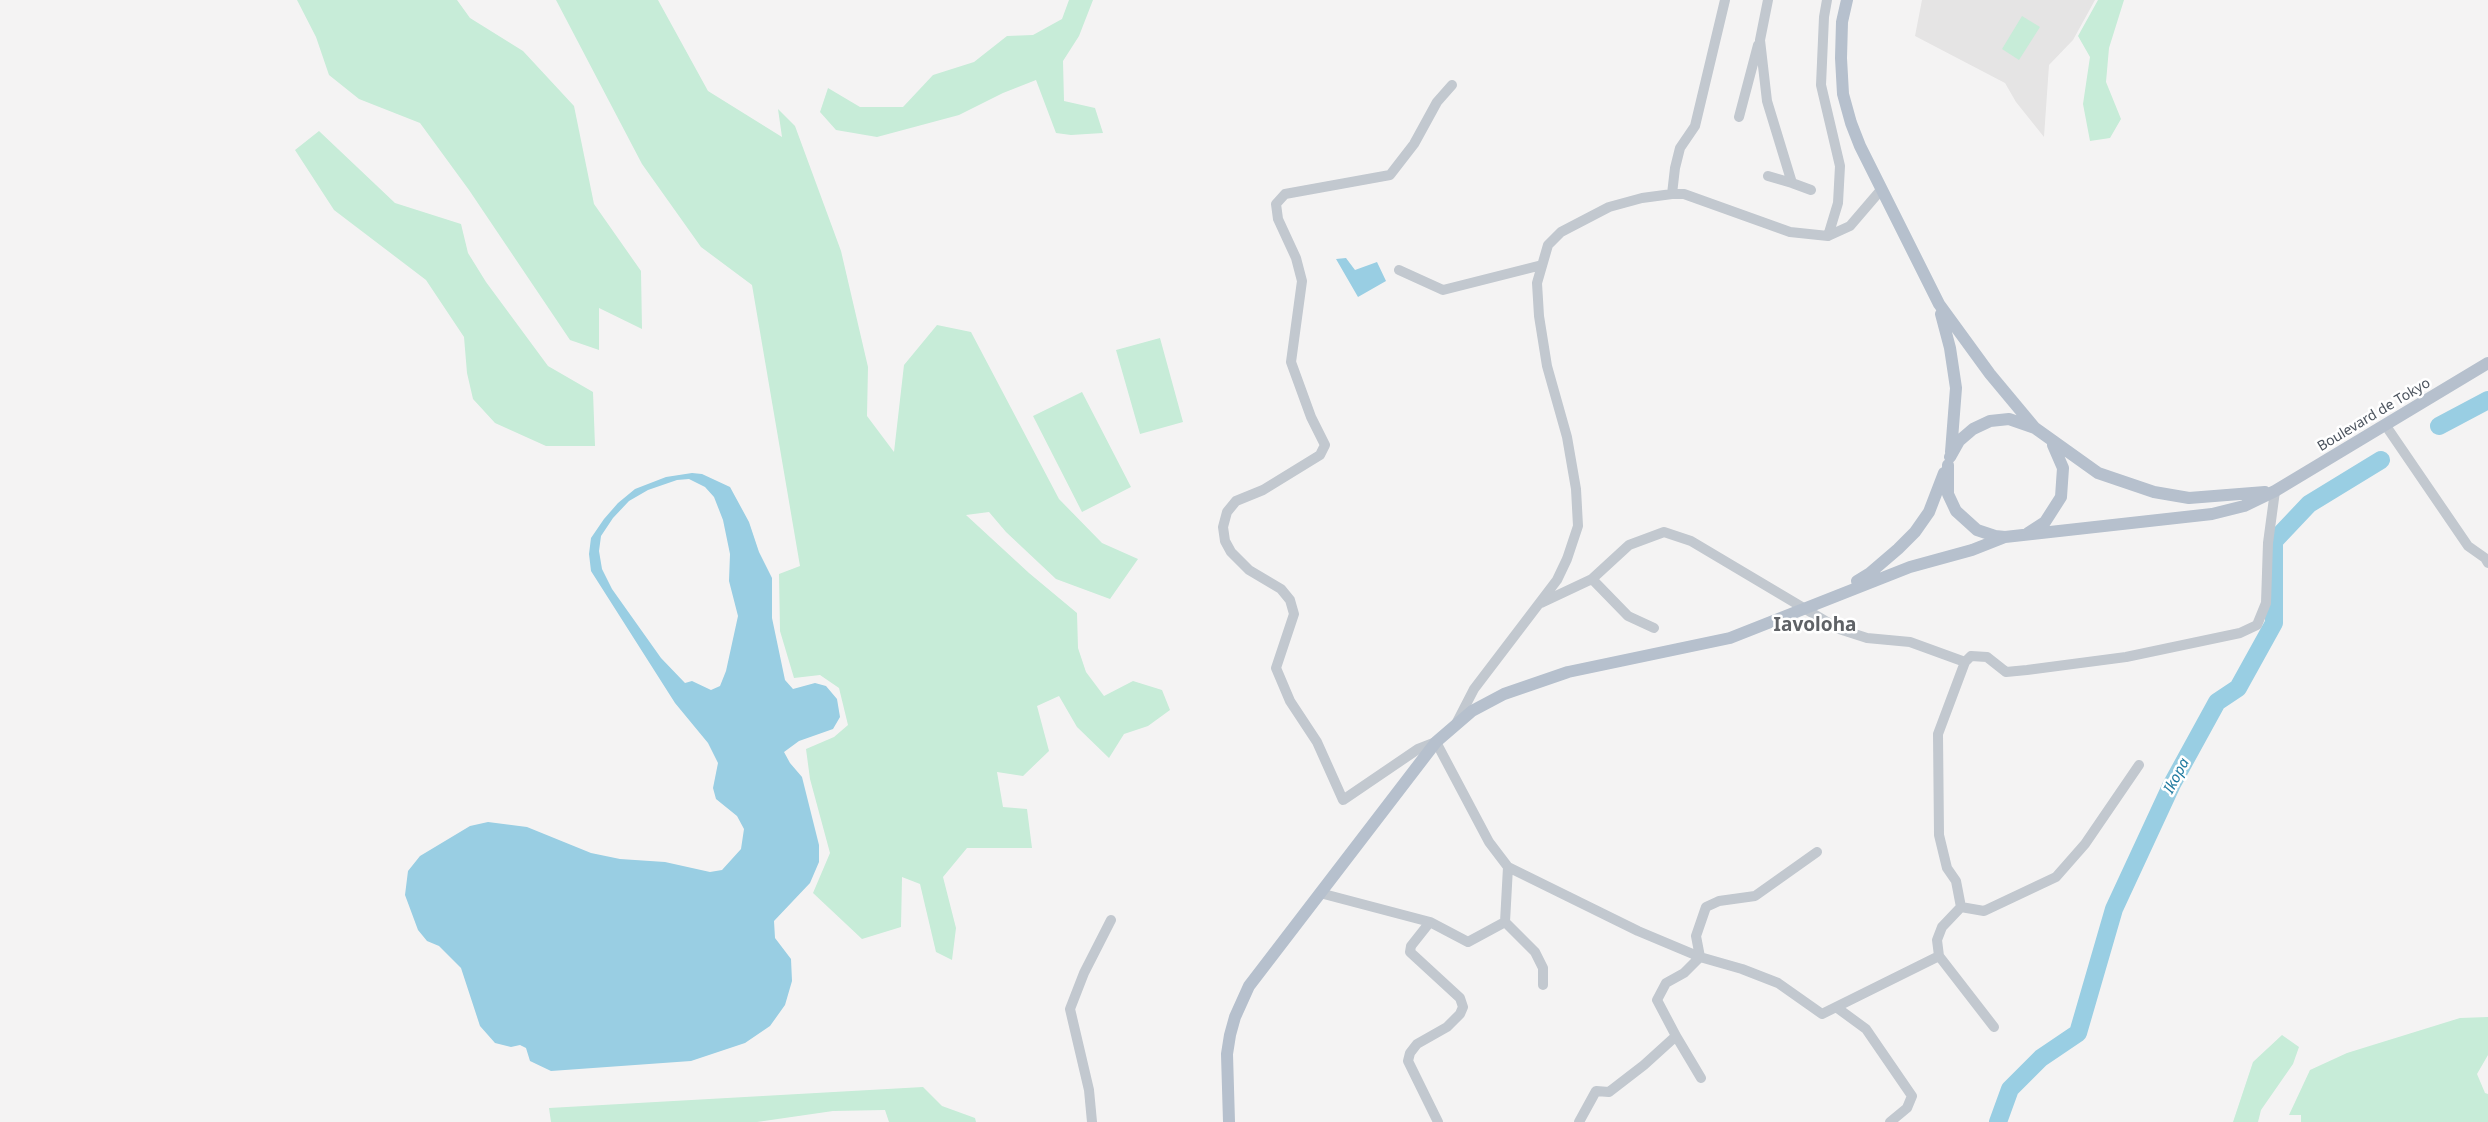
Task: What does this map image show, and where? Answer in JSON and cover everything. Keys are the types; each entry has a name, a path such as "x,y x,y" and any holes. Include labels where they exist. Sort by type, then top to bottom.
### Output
{"main road":[{"path":"1847,0 1842,22 1843,94 1851,123 1880,191 1939,304 1990,374 2035,428 2098,473 2154,492 2189,498 2275,491"},
{"path":"1939,304 1950,348 1956,388 1948,494 1962,518 1977,530 2005,537"},
{"name":"Boulevard de Tokyo","path":"2019,536 2212,514 2244,506 2275,491 2386,426 2488,363"},
{"path":"1821,602 1870,573 1915,532 1929,512 1949,461 1966,434 1981,424 2009,419 2035,428"},
{"path":"1229,1122 1227,1054 1235,1016 1249,986 1436,742 1456,724 1472,711 1504,694 1568,672 1730,638 1910,567 1972,550 2005,537 2019,536 2045,522 2061,497 2063,468 2051,441"}],"street":[{"path":"1672,194 1674,168 1680,148 1695,126 1725,0"},
{"path":"1740,117 1760,40 1768,0"},
{"path":"1827,0 1824,17 1821,85 1840,166 1838,203 1828,236"},
{"path":"1760,40 1767,101 1792,183"},
{"path":"1452,85 1437,102 1414,144 1390,175 1284,194 1276,204 1278,219 1296,258 1302,281 1291,362 1311,417 1325,445 1320,455 1263,490 1236,501 1227,512 1223,527 1225,542 1231,552 1249,570 1281,588 1290,600 1294,614 1276,668 1290,700 1317,742 1343,800 1418,748 1436,742 1489,842 1508,868 1638,931 1700,957 1742,968 1778,983 1822,1014 1939,956"},
{"path":"1768,176 1811,190"},
{"path":"1456,724 1474,690 1558,580 1578,526 1576,489 1567,437 1547,366 1539,316 1538,283 1548,245 1561,232 1609,207 1642,198 1672,194 1684,194 1790,232 1828,236 1850,226 1880,191"},
{"path":"1399,270 1443,290 1542,264"},
{"path":"2386,426 2468,546 2485,558 2488,563"},
{"path":"1961,906 1956,881 1947,868 1939,835 1938,734 1965,662 1971,656 1987,657 2006,672 2028,670 2126,657 2240,633 2257,625 2266,603 2268,543 2275,491"},
{"path":"1540,603 1592,579 1629,545 1664,532 1691,541 1839,630 1867,638 1910,642 1965,662"},
{"path":"1592,579 1628,616 1654,628"},
{"path":"1961,906 1984,911 2056,877 2085,844 2139,765"},
{"path":"1700,957 1696,936 1706,907 1719,901 1755,896 1817,852"},
{"path":"1508,868 1505,922 1535,952 1543,968 1544,985"},
{"path":"1320,893 1430,922 1468,942 1505,922"},
{"path":"1961,906 1942,927 1937,940 1939,956 1994,1027"},
{"path":"1092,1122 1089,1090 1070,1009 1084,973 1111,920"},
{"path":"1430,922 1411,946 1410,952 1460,998 1463,1007 1460,1014 1446,1027 1417,1044 1410,1053 1408,1061 1438,1122"},
{"path":"1700,957 1684,973 1666,983 1657,1000 1701,1078"},
{"path":"1836,1007 1866,1029 1912,1096 1907,1108 1890,1122"},
{"path":"1579,1122 1596,1091 1609,1092 1644,1065 1676,1036"}],"shaded area":[{"path":"1922,0 2095,0 2073,40 2049,65 2044,137 2016,102 2005,83 1915,36"}],"green space":[{"path":"297,0 457,0 470,18 523,51 574,106 594,204 641,271 642,329 599,308 599,350 570,340 469,190 420,123 359,99 329,75 316,37"},
{"path":"556,0 658,0 708,91 782,137 778,109 795,126 841,251 868,367 867,416 894,452 904,365 937,325 971,332 1059,499 1102,543 1138,559 1110,599 1056,579 1006,532 989,512 966,515 1029,573 1077,613 1078,648 1086,672 1104,696 1133,681 1162,690 1170,710 1148,726 1124,734 1109,758 1077,727 1059,696 1037,706 1049,751 1023,776 997,772 1003,807 1027,809 1032,848 967,848 943,877 956,928 952,960 936,952 920,884 902,877 901,927 862,939 813,893 830,853 810,779 806,749 834,737 848,725 839,688 820,675 794,678 780,631 779,574 800,566 752,285 701,247 642,164"},
{"path":"1069,0 1093,0 1079,36 1063,61 1064,101 1095,108 1103,133 1071,135 1056,133 1036,80 1003,93 959,115 877,137 836,130 820,112 828,88 860,107 903,107 933,75 974,62 1007,36 1033,35 1062,19"},
{"path":"2098,0 2124,0 2109,48 2106,82 2121,119 2110,138 2090,141 2083,104 2090,57 2078,36"},
{"path":"2022,16 2040,27 2019,60 2002,49"},
{"path":"319,131 395,203 461,224 468,253 486,282 548,366 593,392 595,446 546,446 495,423 473,399 467,373 464,337 426,280 334,210 295,150"},
{"path":"1160,338 1183,422 1140,434 1116,350"},
{"path":"1082,392 1131,487 1082,512 1033,416"},
{"path":"2488,1017 2488,1055 2477,1074 2485,1093 2488,1094 2488,1122 2301,1122 2301,1115 2289,1115 2310,1070 2347,1053 2460,1018"},
{"path":"2282,1035 2299,1047 2293,1064 2261,1110 2258,1122 2233,1122 2253,1062"},
{"path":"923,1087 942,1106 975,1118 976,1122 889,1122 885,1110 833,1111 757,1122 551,1122 549,1108"}],"water":[{"path":"1346,258 1355,270 1377,262 1386,281 1358,297 1336,259"},
{"path":"692,473 702,474 730,487 749,522 759,552 772,578 772,618 785,680 793,689 815,683 826,686 837,699 840,717 833,729 799,741 784,752 790,763 802,777 819,845 819,862 810,883 774,921 775,938 791,959 792,981 785,1005 770,1026 745,1043 691,1061 551,1071 530,1061 526,1048 520,1045 511,1047 495,1043 480,1026 461,968 439,946 427,941 418,930 405,895 408,871 420,856 470,826 488,822 527,827 591,853 620,859 665,862 710,872 722,870 741,849 744,829 737,816 716,799 713,788 718,763 708,743 675,703 591,571 589,554 591,538 604,519 618,503 635,489 666,477","holes":["689,479 705,487 714,497 723,520 730,554 729,581 738,616 726,671 720,686 711,690 692,681 685,683 661,658 612,589 602,569 599,551 601,536 613,518 629,501 648,490 677,480"]}],"waterway":[{"name":"Ikopa","path":"2439,426 2488,400"},
{"name":"Ikopa","path":"1998,1122 2010,1089 2041,1058 2078,1033 2114,909 2172,784 2217,702 2238,688 2274,623 2274,541 2309,504 2381,460"}],"district":[{"name":"Iavoloha","path":"1815,626"}]}
